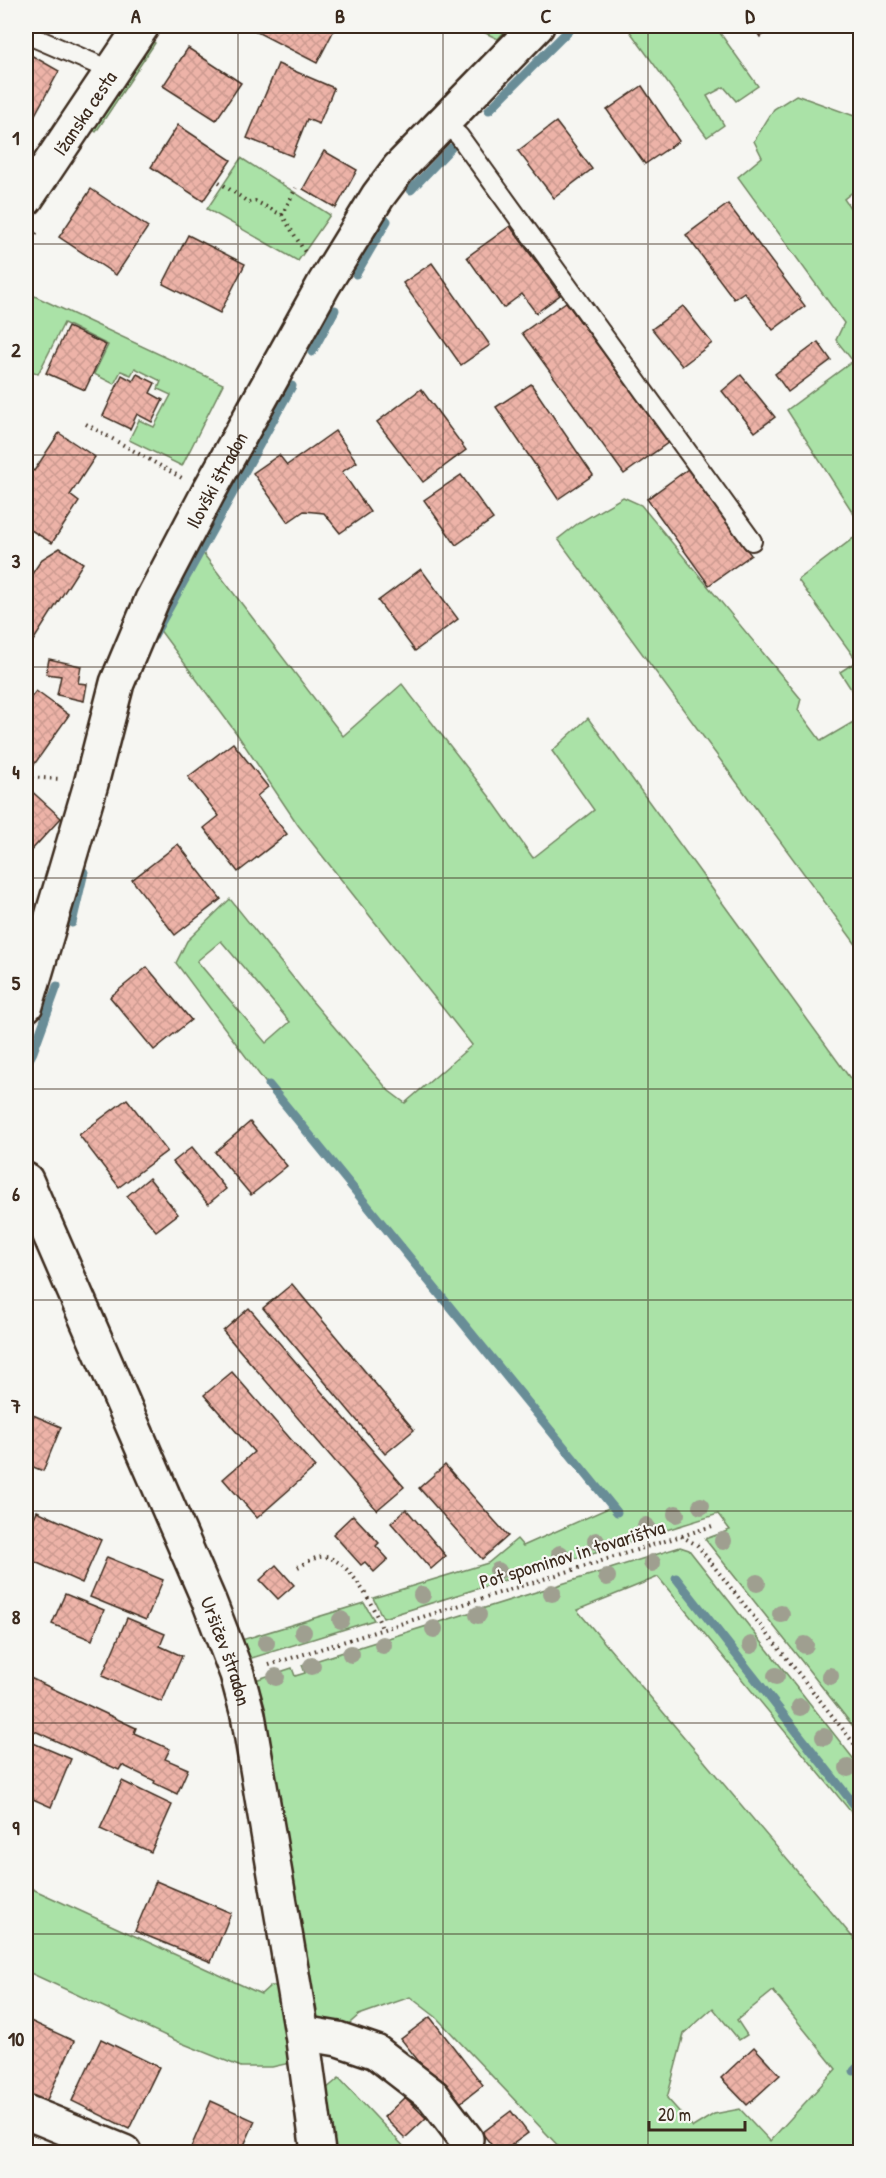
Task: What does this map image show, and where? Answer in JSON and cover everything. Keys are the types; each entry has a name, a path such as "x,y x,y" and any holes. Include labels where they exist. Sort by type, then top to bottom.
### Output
{"street":[{"name":"Ižanska cesta","path":"26,199 142,26"},
{"name":"Ilovški štradon","path":"26,1005 91,784 117,683 152,600 208,493 324,284 378,196 399,168 537,26"},
{"name":"Uršičev štradon","path":"26,1180 209,1601 237,1674 248,1715 302,2033 318,2152"},
{"path":"302,2033 338,2039 376,2052 433,2096 466,2139"},
{"path":"26,2112 124,2152"}],"lane":[{"path":"26,34 112,71"},
{"path":"444,123 459,136 752,541"}],"path":[{"path":"219,182 248,202 255,201 282,215 307,254"},
{"path":"282,215 296,188"},
{"path":"86,424 208,493"},
{"path":"681,1536 712,1526"},
{"name":"Pot spominov in tovarištva","path":"237,1674 681,1536 697,1545 861,1751"},
{"path":"298,1568 320,1557 335,1560 346,1569 370,1600 382,1629"}],"green space":[{"path":"471,26 509,26 498,39"},
{"path":"626,26 715,26 758,86 736,101 724,87 707,96 724,125 707,137"},
{"path":"149,40 155,43 96,132 91,128"},
{"path":"796,95 860,118 860,186 844,199 860,222 860,601 854,606 860,614 860,703 840,672 857,661 798,580 856,536 857,519 787,410 853,361 836,340 844,323 738,177 762,157 754,141 774,109"},
{"path":"241,158 330,215 298,261 207,209"},
{"path":"26,292 223,384 182,466 129,440 139,420 154,427 171,395 158,389 161,381 135,368 131,375 121,371 114,384 94,374 108,345 64,323 38,374 26,368"},
{"path":"623,497 641,505 801,699 798,710 821,741 860,718 860,950 558,539 577,524"},
{"path":"202,552 343,736 402,684 489,796 533,858 594,810 552,751 588,718 860,1092 860,1735 705,1539 730,1530 718,1514 383,1618 373,1598 488,1563 517,1539 523,1546 613,1506 285,1109 176,963 187,941 230,899 311,1000 389,1091 405,1103 472,1045 298,825 237,734 156,625 190,556","holes":["221,941 290,1022 266,1043 197,961"]},
{"path":"680,1547 689,1550 860,1767 860,1823 658,1577 577,1610 860,1946 860,2152 564,2152 436,2017 410,1997 359,2015 343,2029 330,2027 313,2017 249,1682 292,1668 295,1676 305,1673 302,1665","holes":["773,1991 836,2069 770,2141 740,2109 714,2114 693,2127 667,2098 684,2034 713,2008 739,2040 747,2035 737,2020"]},
{"path":"364,1603 374,1620 242,1661 235,1642"},
{"path":"26,1886 261,1994 270,1986 283,1986 290,2063 272,2067 241,2067 179,2042 26,1971"},
{"path":"339,2078 409,2152 334,2152 325,2090"}],"building":[{"path":"248,26 336,26 317,63"},
{"path":"753,26 777,26 760,37"},
{"path":"188,48 241,83 216,120 163,86"},
{"path":"29,54 59,71 32,120 26,116 26,60"},
{"path":"278,64 334,88 319,124 307,119 292,156 247,138"},
{"path":"642,86 679,141 645,164 607,110"},
{"path":"556,122 592,169 554,198 518,151"},
{"path":"178,125 231,160 203,201 151,167"},
{"path":"324,151 357,170 336,208 303,189"},
{"path":"91,189 148,227 116,275 59,237"},
{"path":"728,204 805,306 773,330 744,292 734,299 686,235"},
{"path":"510,226 560,295 536,313 522,294 503,308 467,257"},
{"path":"188,235 245,264 220,313 163,284"},
{"path":"432,263 490,345 461,365 403,283"},
{"path":"566,302 669,442 624,474 522,333"},
{"path":"683,306 712,343 682,366 652,329"},
{"path":"68,327 106,345 85,390 46,373"},
{"path":"818,342 831,360 788,392 775,374"},
{"path":"137,374 155,383 150,393 163,400 152,422 137,414 130,429 103,416 122,375 133,381"},
{"path":"741,375 775,417 755,432 722,391"},
{"path":"531,384 593,475 558,499 496,407"},
{"path":"421,389 466,450 423,482 377,422"},
{"path":"335,431 357,462 342,472 370,512 340,533 324,513 304,511 288,522 253,473 279,455 287,465"},
{"path":"59,433 95,457 70,495 79,502 52,543 26,527 26,465 34,471"},
{"path":"688,469 751,555 709,585 647,499"},
{"path":"461,475 493,519 456,545 424,500"},
{"path":"60,548 83,563 26,652 26,570 32,574 42,559"},
{"path":"421,569 458,619 415,651 378,601"},
{"path":"49,659 81,666 78,683 87,684 84,701 57,695 61,676 46,674"},
{"path":"36,691 69,715 31,769 26,765 26,704"},
{"path":"233,743 268,787 257,796 287,834 238,872 204,828 219,816 188,777"},
{"path":"26,786 61,818 26,856"},
{"path":"178,844 221,899 175,935 132,880"},
{"path":"147,967 191,1020 154,1050 110,997"},
{"path":"127,1099 167,1151 119,1187 79,1135"},
{"path":"250,1122 287,1166 251,1195 215,1152"},
{"path":"192,1147 226,1189 208,1204 173,1162"},
{"path":"149,1178 178,1214 156,1231 127,1196"},
{"path":"292,1284 414,1430 385,1454 263,1308"},
{"path":"249,1308 404,1487 377,1510 223,1331"},
{"path":"232,1372 315,1467 257,1518 223,1479 254,1452 204,1395"},
{"path":"26,1412 61,1427 43,1471 26,1464"},
{"path":"445,1465 508,1536 482,1559 419,1488"},
{"path":"406,1509 446,1556 431,1569 391,1523"},
{"path":"37,1511 101,1540 82,1583 26,1558 26,1536"},
{"path":"353,1515 379,1543 376,1546 388,1559 374,1572 365,1562 361,1565 333,1534"},
{"path":"107,1557 163,1580 146,1620 90,1597"},
{"path":"276,1565 294,1585 278,1599 260,1580"},
{"path":"65,1594 104,1610 92,1640 52,1624"},
{"path":"127,1618 165,1634 160,1646 182,1656 162,1702 102,1676"},
{"path":"26,1676 136,1728 134,1733 170,1749 165,1759 188,1769 177,1794 122,1765 119,1770 26,1727"},
{"path":"26,1740 71,1759 51,1807 26,1796"},
{"path":"122,1781 172,1805 151,1852 100,1829"},
{"path":"156,1881 231,1913 211,1962 135,1931"},
{"path":"430,2017 483,2085 455,2107 401,2039"},
{"path":"26,2019 74,2041 45,2104 26,2095"},
{"path":"101,2039 159,2067 129,2129 72,2101"},
{"path":"754,2047 780,2075 747,2105 721,2078"},
{"path":"405,2097 426,2118 405,2138 384,2117"},
{"path":"211,2101 255,2121 241,2152 189,2152"},
{"path":"511,2111 528,2133 502,2152 497,2152 482,2133"}],"waterway":[{"path":"489,110 573,26"},
{"path":"411,190 451,148"},
{"path":"356,274 387,221"},
{"path":"312,352 335,310"},
{"path":"153,637 292,386"},
{"path":"72,923 84,872"},
{"path":"26,1065 57,986"},
{"path":"269,1085 617,1512"},
{"path":"676,1578 860,1812"},
{"path":"854,2071 860,2065"}]}
